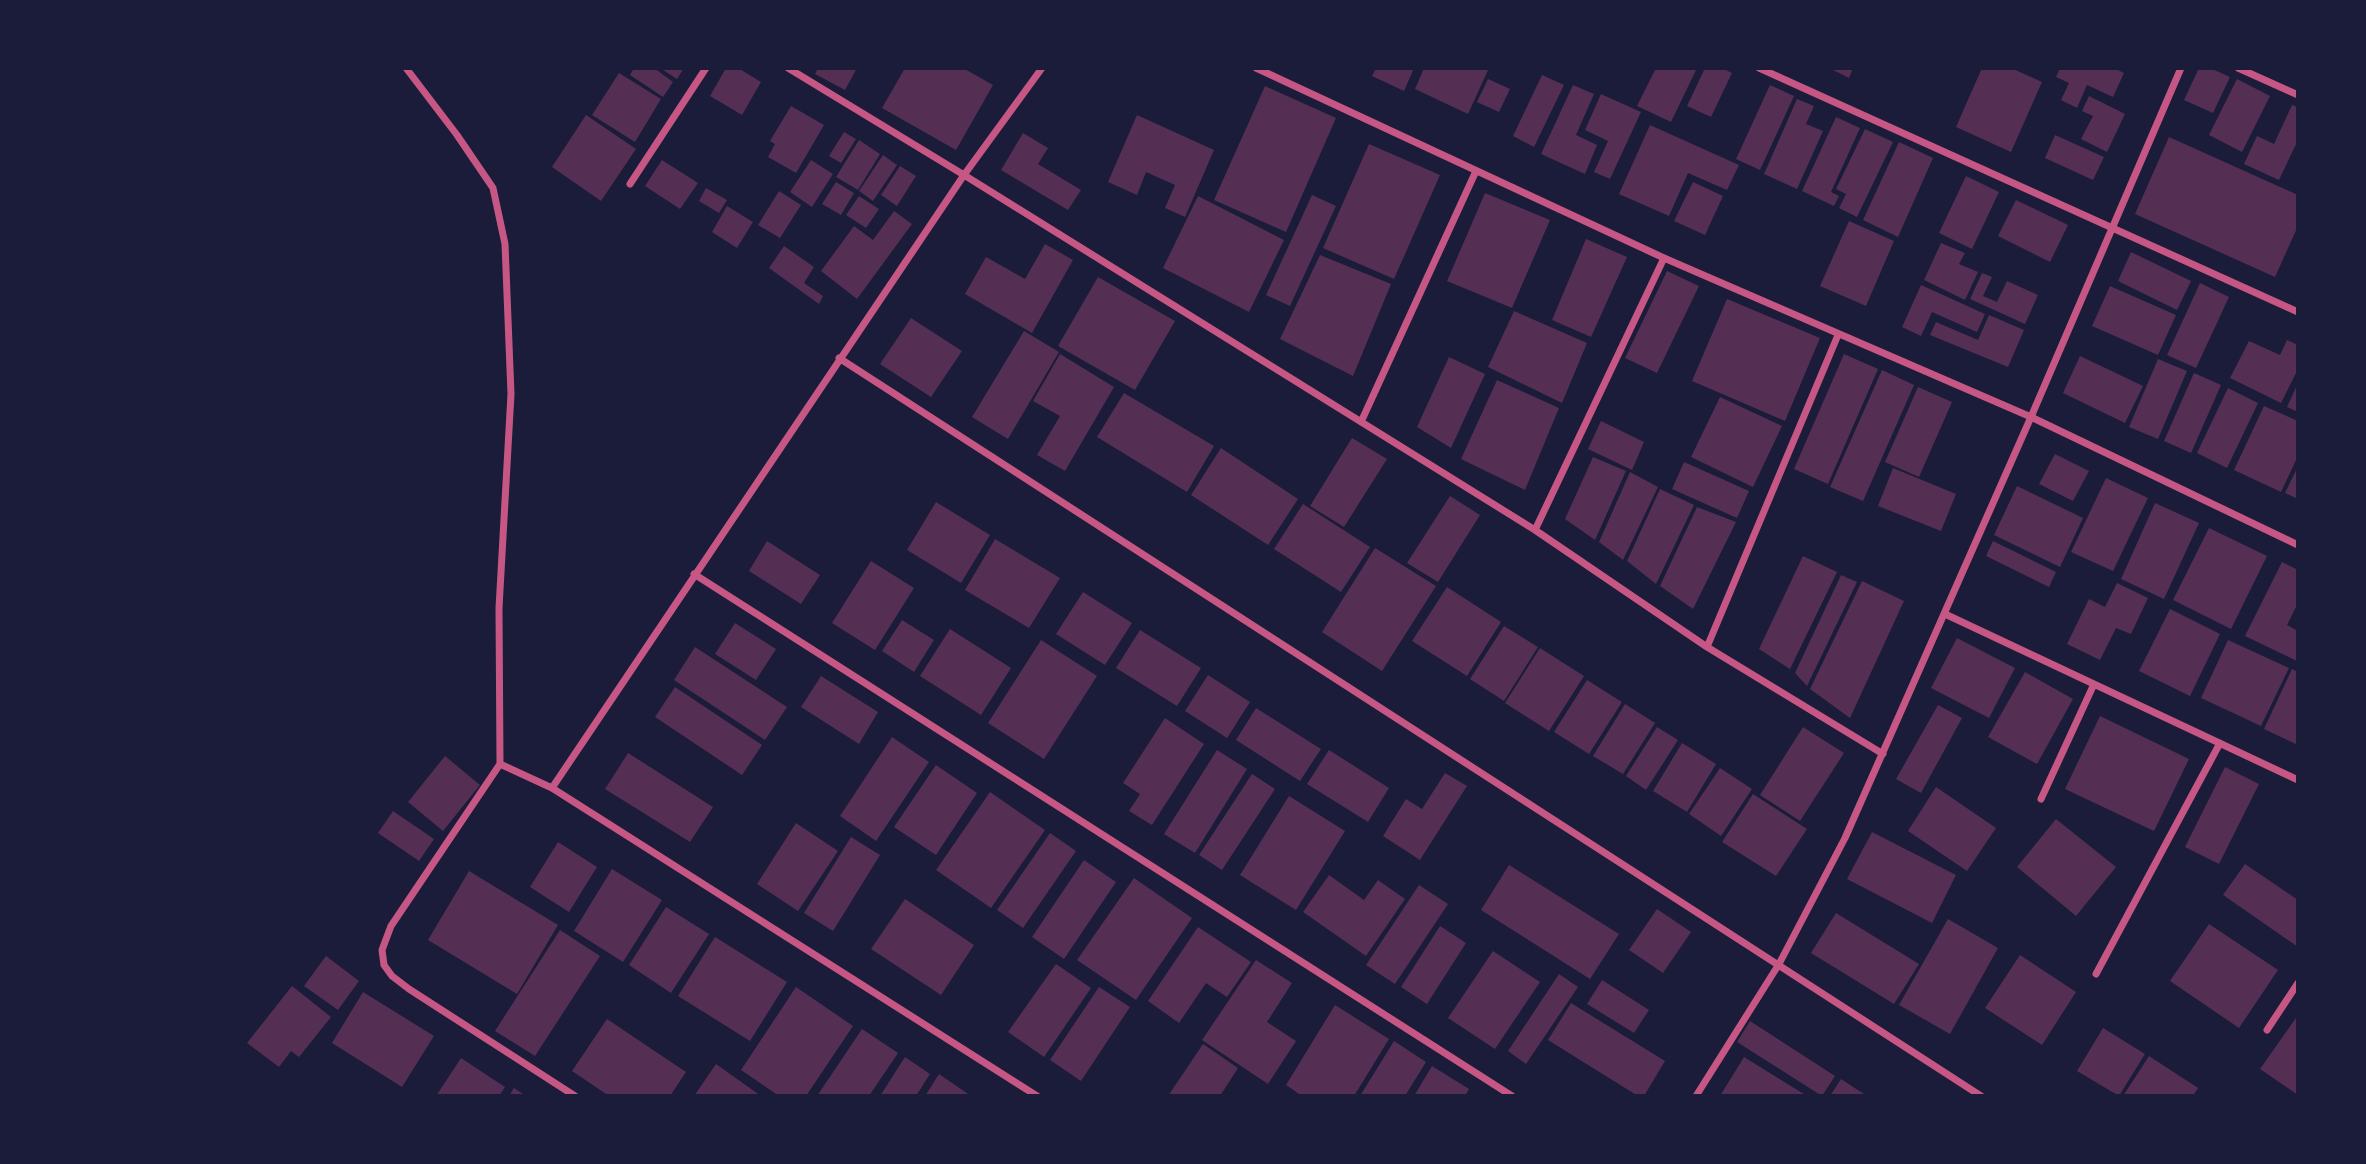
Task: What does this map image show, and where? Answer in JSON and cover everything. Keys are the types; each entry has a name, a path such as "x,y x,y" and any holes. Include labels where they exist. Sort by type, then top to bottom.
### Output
{"street":[{"path":"406,68 493,188 505,244 511,394 499,608 500,764 391,926 382,950 384,965 392,976 410,989 575,1096"},
{"path":"630,184 706,68"},
{"path":"788,68 1535,530 1707,647 1883,754"},
{"path":"552,788 839,358 964,175 1042,68"},
{"path":"1256,68 1664,258 2031,417 2298,545"},
{"path":"1759,68 2298,312"},
{"path":"1696,1096 1779,964 1845,838 2181,68"},
{"path":"2238,68 2298,95"},
{"path":"1361,422 1476,171"},
{"path":"1535,530 1664,258"},
{"path":"1707,647 1838,335"},
{"path":"839,358 1981,1096"},
{"path":"694,574 1512,1096"},
{"path":"1945,614 2298,780"},
{"path":"2041,799 2094,684"},
{"path":"2096,974 2220,743"},
{"path":"500,764 552,788 1037,1096"},
{"path":"2267,1030 2298,983"}],"building":[{"path":"634,68 654,68 673,82 663,97 630,75"},
{"path":"660,68 684,68 677,79"},
{"path":"726,68 738,68 761,82 742,115 710,96"},
{"path":"818,68 857,68 845,90 815,74"},
{"path":"905,68 963,68 993,85 956,150 882,108"},
{"path":"1376,68 1414,68 1404,91 1372,76"},
{"path":"1424,68 1489,68 1468,114 1415,89"},
{"path":"1656,68 1697,68 1671,122 1637,106"},
{"path":"1705,68 1722,68 1732,73 1711,117 1687,106"},
{"path":"1829,68 1853,68 1849,78"},
{"path":"1982,68 2011,68 2042,82 2011,152 1956,127"},
{"path":"2060,68 2114,68 2124,73 2113,97 2087,85 2077,108 2061,100 2069,83 2056,77"},
{"path":"2199,68 2210,68 2230,77 2213,113 2184,100"},
{"path":"619,73 661,99 635,142 592,115"},
{"path":"1542,75 1564,85 1534,147 1513,136"},
{"path":"1488,79 1510,89 1499,112 1477,102"},
{"path":"2237,79 2270,96 2242,152 2209,135"},
{"path":"1573,85 1594,94 1576,135 1597,145 1585,174 1541,154"},
{"path":"1770,85 1794,96 1760,170 1736,159"},
{"path":"1265,86 1336,118 1286,232 1214,200"},
{"path":"1601,94 1641,112 1610,179 1594,172 1608,141 1585,130"},
{"path":"2089,96 2125,114 2107,152 2081,139 2093,116 2082,111"},
{"path":"1797,99 1814,106 1806,124 1823,131 1797,189 1764,174"},
{"path":"2292,105 2298,107 2298,140 2279,180 2244,164 2257,136 2274,144"},
{"path":"791,106 824,125 796,173 768,157 775,144 770,141"},
{"path":"586,115 636,149 601,201 552,167"},
{"path":"1137,115 1214,150 1185,217 1165,208 1175,185 1146,172 1137,195 1108,182"},
{"path":"1836,117 1860,128 1831,192 1839,196 1834,206 1802,191"},
{"path":"1650,125 1739,165 1727,190 1688,173 1669,216 1619,194"},
{"path":"1865,129 1893,142 1857,217 1839,208 1846,194 1836,189"},
{"path":"844,132 856,139 841,163 829,156"},
{"path":"1023,133 1048,148 1038,164 1081,190 1068,210 1001,170"},
{"path":"2055,135 2104,157 2093,180 2045,158"},
{"path":"2169,137 2298,195 2298,226 2275,277 2135,214"},
{"path":"859,140 880,154 858,190 836,177"},
{"path":"1899,142 1933,158 1898,237 1863,220"},
{"path":"1369,144 1440,175 1394,279 1323,248"},
{"path":"883,155 897,165 873,201 859,191"},
{"path":"662,160 698,183 680,209 645,186"},
{"path":"811,160 833,174 812,207 790,192"},
{"path":"900,166 916,176 897,206 881,195"},
{"path":"1966,176 1999,192 1972,249 1939,233"},
{"path":"836,182 854,193 841,215 822,204"},
{"path":"1693,182 1723,196 1705,235 1674,221"},
{"path":"706,188 727,200 719,213 699,201"},
{"path":"779,191 801,205 780,238 758,225"},
{"path":"1485,193 1550,220 1512,308 1447,281"},
{"path":"1312,195 1336,206 1290,306 1266,295"},
{"path":"859,196 879,209 866,228 846,215"},
{"path":"1198,196 1284,240 1249,312 1163,268"},
{"path":"2016,200 2068,225 2050,262 1998,236"},
{"path":"727,206 753,222 737,248 712,232"},
{"path":"894,211 912,224 857,299 821,271 854,226 873,240"},
{"path":"1849,221 1894,241 1866,306 1820,286"},
{"path":"1586,239 1627,257 1591,337 1552,320"},
{"path":"1941,243 1965,253 1959,264 1978,272 1965,300 1924,280"},
{"path":"1045,244 1073,260 1032,333 965,294 986,257 1025,279"},
{"path":"784,246 814,267 804,283 823,296 819,304 769,268"},
{"path":"2131,252 2191,281 2177,310 2118,281"},
{"path":"1320,255 1391,284 1353,376 1280,339"},
{"path":"1667,271 1699,286 1657,373 1625,358"},
{"path":"1982,273 1992,277 1983,296 1997,302 2007,281 2038,295 2025,324 1970,299"},
{"path":"1098,277 1175,321 1135,390 1058,346"},
{"path":"2200,283 2229,297 2196,368 2167,355"},
{"path":"1921,285 1985,314 1977,332 1932,312 1921,336 1902,327"},
{"path":"2110,286 2176,315 2158,355 2092,326"},
{"path":"1727,299 1820,338 1785,421 1692,381"},
{"path":"1514,311 1587,343 1562,403 1488,367"},
{"path":"1989,315 2024,330 2008,367 1930,335 1936,322 1978,340"},
{"path":"911,318 962,351 931,397 880,364"},
{"path":"1024,331 1059,352 1008,439 972,417"},
{"path":"2287,340 2298,345 2298,369 2281,403 2230,378 2249,341 2280,355"},
{"path":"1060,354 1114,387 1065,471 1037,455 1060,416 1033,401"},
{"path":"1844,354 1878,369 1828,484 1794,469"},
{"path":"2080,356 2143,386 2125,423 2063,393"},
{"path":"1449,357 1485,374 1451,448 1417,427"},
{"path":"2158,359 2187,371 2158,439 2129,427"},
{"path":"1882,370 1914,385 1863,501 1830,487"},
{"path":"2194,373 2221,385 2191,453 2164,441"},
{"path":"1497,380 1559,408 1525,490 1461,459"},
{"path":"2298,383 2298,412 2287,407"},
{"path":"1918,387 1952,402 1919,477 1885,462"},
{"path":"2228,388 2258,403 2227,468 2197,453"},
{"path":"1124,393 1214,446 1187,492 1097,437"},
{"path":"1720,397 1782,426 1753,487 1691,457"},
{"path":"2264,406 2298,421 2298,456 2281,492 2234,470"},
{"path":"1601,421 1644,442 1632,470 1588,449"},
{"path":"1352,438 1387,459 1344,527 1310,506"},
{"path":"1221,448 1298,499 1268,545 1191,495"},
{"path":"2055,454 2089,471 2073,501 2039,484"},
{"path":"1593,457 1626,471 1595,540 1565,519"},
{"path":"1684,462 1749,491 1737,518 1672,489"},
{"path":"2298,466 2298,499 2285,493"},
{"path":"1893,468 1956,494 1941,531 1878,506"},
{"path":"1630,472 1658,487 1623,560 1599,542"},
{"path":"2106,478 2148,498 2113,571 2071,552"},
{"path":"2017,486 2083,518 2060,567 1994,535"},
{"path":"1660,489 1694,505 1656,584 1627,561"},
{"path":"1450,496 1480,515 1438,582 1407,563"},
{"path":"936,502 990,535 961,583 907,550"},
{"path":"2155,503 2199,523 2164,599 2121,579"},
{"path":"1303,504 1370,547 1341,592 1274,549"},
{"path":"1697,507 1736,522 1693,609 1660,586"},
{"path":"2209,528 2267,556 2231,629 2173,600"},
{"path":"995,539 1060,578 1029,628 965,590"},
{"path":"767,541 820,575 801,604 749,571"},
{"path":"1993,541 2056,572 2049,587 1986,556"},
{"path":"1375,548 1436,586 1382,671 1322,632"},
{"path":"1803,556 1837,572 1790,669 1759,649"},
{"path":"871,561 914,588 875,650 832,623"},
{"path":"2282,562 2298,570 2298,603 2287,625 2298,631 2297,661 2245,636"},
{"path":"1841,575 1857,582 1807,686 1795,673"},
{"path":"1862,581 1904,601 1850,718 1810,689"},
{"path":"2117,583 2148,598 2131,634 2116,628 2100,660 2067,644 2089,599 2105,607"},
{"path":"1447,587 1501,622 1467,676 1412,641"},
{"path":"1083,592 1132,623 1105,665 1056,634"},
{"path":"2170,609 2220,634 2190,696 2139,671"},
{"path":"902,620 934,640 914,672 882,651"},
{"path":"735,623 776,649 756,680 715,654"},
{"path":"1504,626 1538,647 1504,701 1470,679"},
{"path":"950,629 1011,668 981,715 920,676"},
{"path":"1140,630 1201,668 1177,706 1116,668"},
{"path":"1957,638 2015,668 1989,718 1931,688"},
{"path":"1041,640 1097,676 1044,759 988,723"},
{"path":"2228,640 2289,668 2261,726 2201,698"},
{"path":"695,647 787,707 765,740 674,680"},
{"path":"1540,648 1584,676 1549,731 1505,703"},
{"path":"2292,669 2298,672 2298,745 2264,729"},
{"path":"2025,672 2073,699 2037,764 1988,737"},
{"path":"1208,675 1250,702 1227,738 1185,711"},
{"path":"821,676 878,712 859,744 801,707"},
{"path":"1587,680 1622,702 1589,754 1554,732"},
{"path":"675,687 762,745 742,775 655,717"},
{"path":"1625,704 1655,723 1623,774 1593,756"},
{"path":"1938,705 1962,718 1921,793 1896,779"},
{"path":"1256,708 1321,749 1300,781 1236,740"},
{"path":"2100,716 2189,759 2154,831 2065,789"},
{"path":"1165,718 1204,744 1152,825 1129,811 1140,794 1123,783"},
{"path":"1657,727 1678,740 1646,790 1626,776"},
{"path":"1803,727 1844,753 1800,821 1760,795"},
{"path":"892,737 929,762 876,841 840,816"},
{"path":"1682,743 1716,764 1687,812 1653,791"},
{"path":"1217,750 1247,769 1195,853 1164,834"},
{"path":"1329,750 1389,788 1368,822 1307,784"},
{"path":"628,753 713,807 690,842 605,789"},
{"path":"445,756 480,785 443,831 408,802"},
{"path":"936,765 977,793 936,855 894,827"},
{"path":"2225,767 2259,784 2219,864 2185,847"},
{"path":"1720,768 1752,789 1721,836 1689,814"},
{"path":"1445,773 1467,786 1420,860 1383,836 1406,799 1422,809"},
{"path":"1252,774 1275,789 1222,870 1199,855"},
{"path":"1936,787 1996,828 1967,871 1908,831"},
{"path":"990,792 1045,830 991,908 936,870"},
{"path":"1753,794 1807,829 1776,876 1722,842"},
{"path":"1289,796 1345,831 1296,910 1240,875"},
{"path":"393,811 434,839 419,861 378,833"},
{"path":"2056,819 2116,867 2076,916 2017,867"},
{"path":"796,823 838,851 798,911 757,884"},
{"path":"1872,832 1956,875 1932,923 1847,879"},
{"path":"1050,833 1076,851 1023,928 997,910"},
{"path":"851,837 880,855 833,931 804,913"},
{"path":"558,842 597,867 569,912 530,887"},
{"path":"1084,860 1116,882 1064,959 1032,937"},
{"path":"2245,864 2298,900 2298,947 2223,895"},
{"path":"1509,865 1619,934 1590,979 1481,910"},
{"path":"612,869 662,900 623,962 574,931"},
{"path":"469,871 558,925 517,994 428,940"},
{"path":"1329,875 1364,900 1378,880 1405,899 1366,956 1303,912"},
{"path":"1134,878 1192,918 1136,1000 1077,960"},
{"path":"1419,885 1448,904 1395,984 1366,965"},
{"path":"905,899 974,945 941,995 871,949"},
{"path":"666,907 709,934 671,993 629,965"},
{"path":"1657,909 1691,932 1663,973 1629,950"},
{"path":"1836,913 1919,964 1894,1004 1811,953"},
{"path":"1948,919 1998,948 1950,1034 1899,1005"},
{"path":"2209,924 2278,970 2239,1028 2170,981"},
{"path":"1440,926 1466,943 1427,1004 1401,987"},
{"path":"1198,927 1251,962 1227,997 1206,983 1179,1023 1148,1001"},
{"path":"560,930 600,956 535,1056 495,1031"},
{"path":"715,937 787,982 750,1041 678,996"},
{"path":"1493,951 1540,982 1495,1049 1448,1018"},
{"path":"2020,955 2076,992 2042,1045 1985,1008"},
{"path":"326,956 359,981 338,1010 304,986"},
{"path":"1256,960 1292,983 1267,1022 1296,1041 1268,1084 1202,1040"},
{"path":"1056,964 1091,988 1044,1057 1008,1032"},
{"path":"1559,974 1578,987 1526,1064 1508,1051"},
{"path":"1602,980 1649,1010 1634,1033 1587,1004"},
{"path":"292,986 331,1017 299,1057 291,1051 279,1067 247,1043"},
{"path":"796,987 853,1026 806,1096 779,1096 741,1070"},
{"path":"1099,987 1130,1007 1081,1081 1050,1060"},
{"path":"363,992 434,1036 402,1087 332,1043"},
{"path":"1571,1003 1665,1061 1644,1096 1638,1096 1548,1040"},
{"path":"1335,1005 1389,1039 1354,1096 1302,1096 1286,1085"},
{"path":"2298,1015 2298,1095 2260,1069"},
{"path":"607,1019 686,1072 670,1096 609,1096 572,1071"},
{"path":"1750,1021 1835,1076 1822,1096 1737,1042"},
{"path":"2103,1028 2145,1054 2119,1096 2077,1071"},
{"path":"862,1029 898,1053 869,1096 817,1096"},
{"path":"1394,1041 1426,1062 1405,1096 1360,1096"},
{"path":"1203,1044 1238,1068 1220,1096 1168,1096"},
{"path":"2149,1056 2198,1088 2193,1096 2123,1096"},
{"path":"905,1057 930,1074 916,1096 880,1096"},
{"path":"1744,1057 1807,1096 1720,1096"},
{"path":"461,1058 505,1087 499,1096 436,1096"},
{"path":"716,1064 761,1096 694,1096"},
{"path":"1432,1066 1469,1089 1465,1096 1414,1096"},
{"path":"939,1074 971,1096 925,1096"},
{"path":"1841,1079 1867,1096 1830,1096"},
{"path":"514,1088 526,1096 509,1096"}]}
